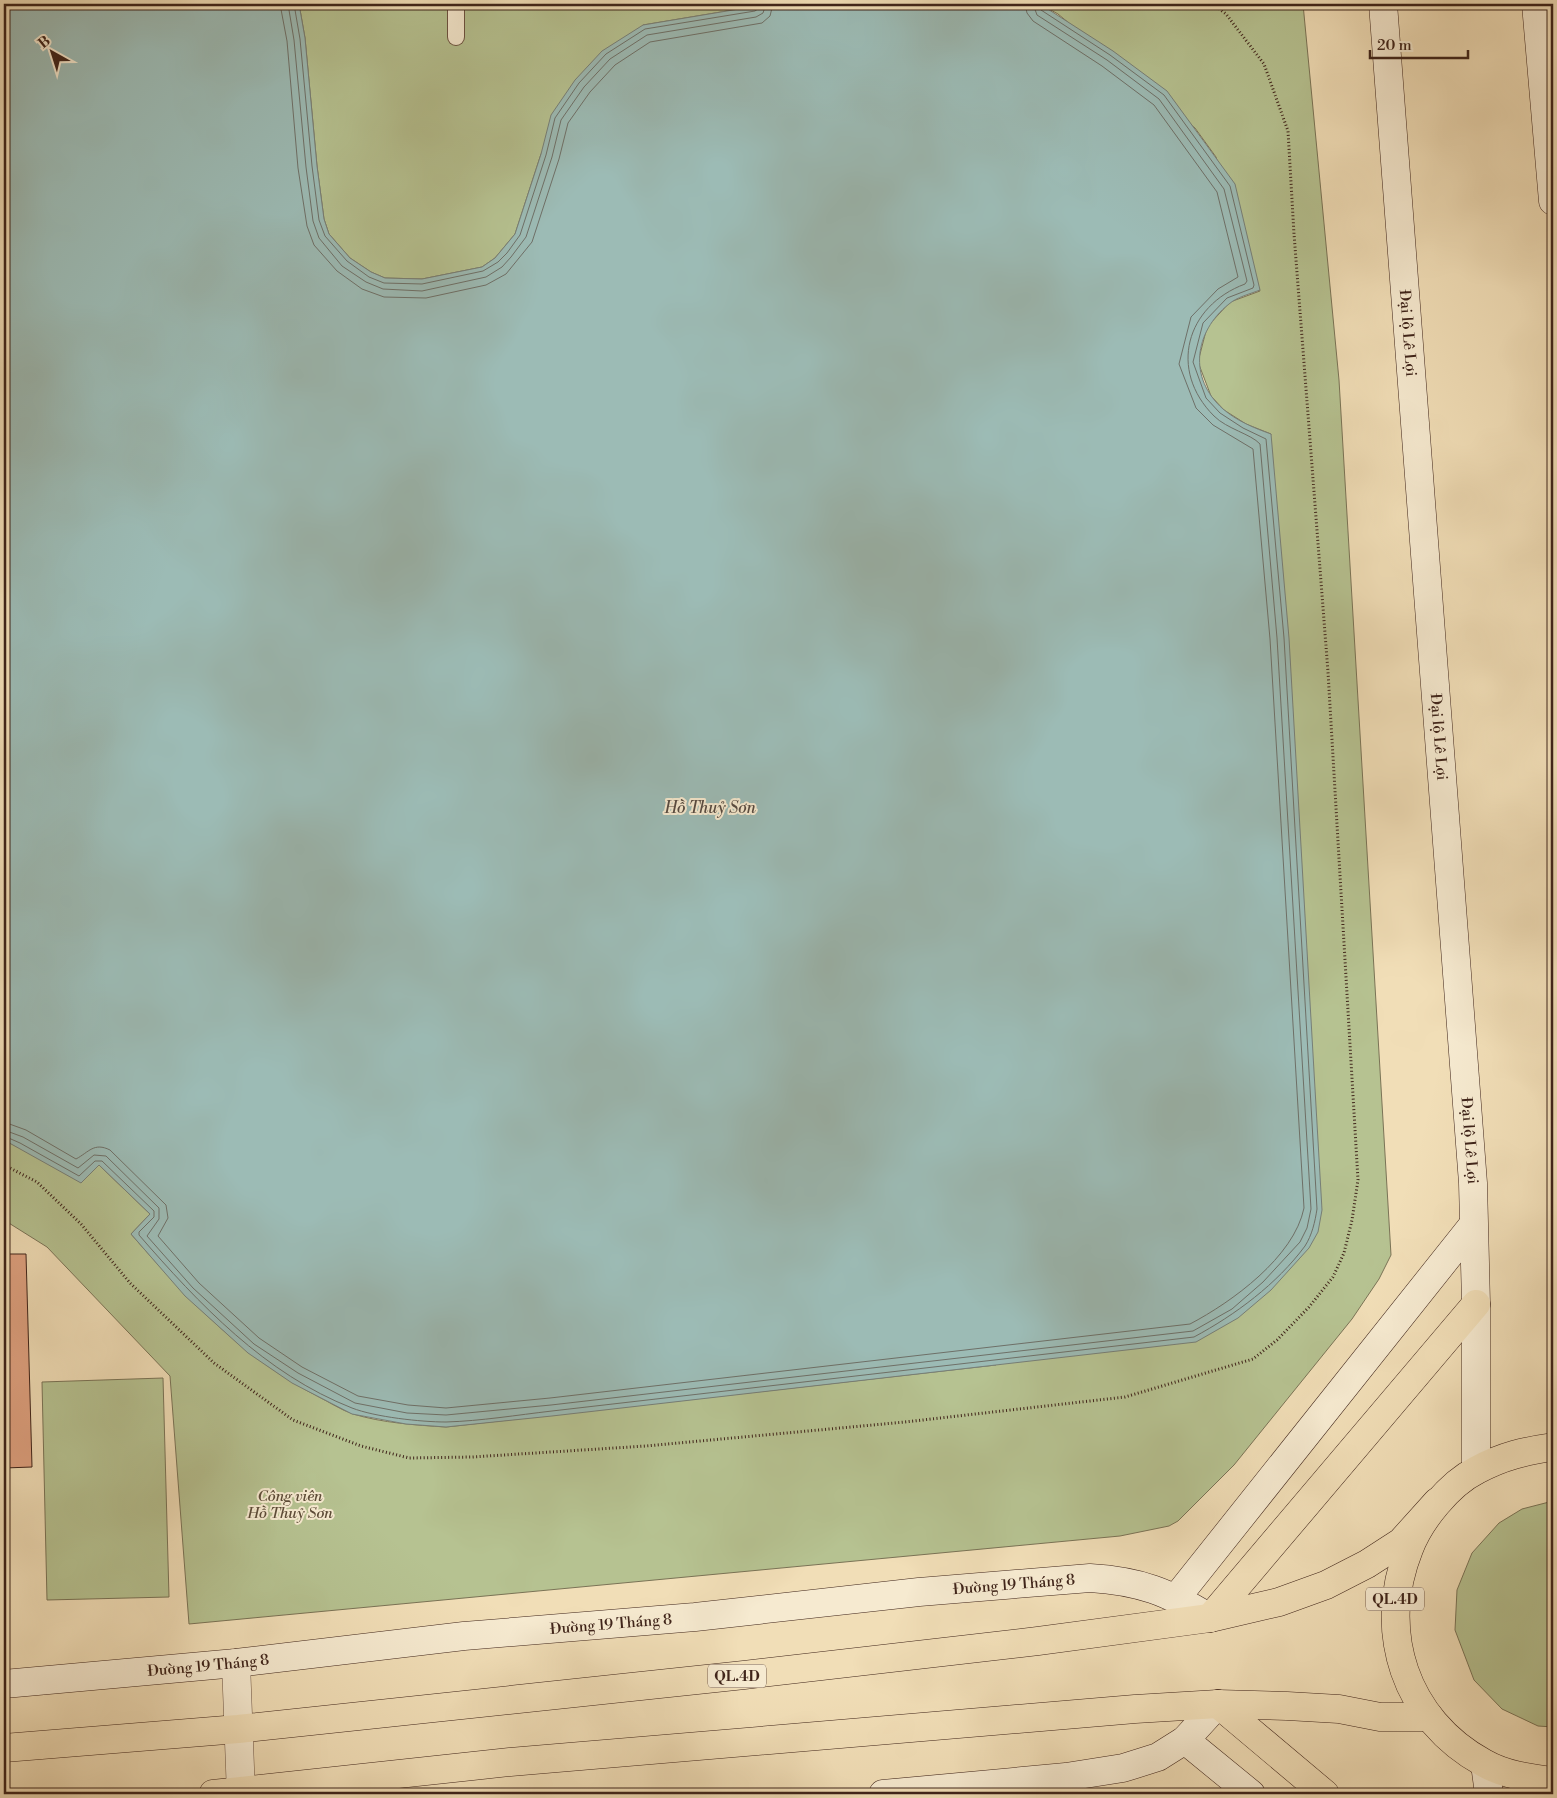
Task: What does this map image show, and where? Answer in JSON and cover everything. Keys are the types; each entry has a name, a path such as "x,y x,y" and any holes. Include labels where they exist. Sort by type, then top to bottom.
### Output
{"highway":[{"path":"1210,1618 1476,1304"},
{"name":"QL.4D","path":"4,1748 238,1729 842,1664 1210,1618 1279,1602 1326,1584 1367,1564 1400,1542 1437,1502 1476,1470 1516,1453 1553,1447"},
{"name":"QL.4D","path":"1437,1502 1415,1534 1400,1570 1394,1608 1397,1648 1409,1684 1429,1717 1454,1744 1485,1764 1521,1777 1553,1781"},
{"path":"1218,1704 1325,1794"},
{"path":"213,1794 240,1793 510,1762 1135,1709 1218,1704 1339,1710 1380,1717 1429,1717"}],"street":[{"name":"Đại lộ Lê Lợi","path":"1383,4 1473,1183 1476,1304 1476,1470"},
{"path":"1536,4 1553,201"},
{"path":"1177,1597 1473,1225"},
{"name":"Đường 19 Tháng 8","path":"4,1684 236,1663 464,1636 695,1617 919,1592 1090,1578 1118,1580 1177,1597 1210,1618"},
{"path":"236,1663 240,1793"},
{"path":"883,1794 1066,1786 1158,1757 1185,1740 1218,1704"},
{"path":"1185,1740 1251,1794"},
{"path":"1485,1764 1489,1794"}],"lane":[{"path":"456,4 456,37"}],"path":[{"path":"4,1164 37,1182 81,1224 130,1283 214,1363 293,1420 361,1446 409,1458 472,1457 646,1446 905,1422 1125,1397 1253,1359 1277,1340 1333,1277 1344,1253 1352,1220 1358,1180 1328,672 1294,234 1288,130 1264,64 1226,14 1213,4"}],"green space":[{"path":"299,4 769,4 643,25 541,154 515,234 495,258 482,267 422,279 385,278 371,272 350,258 329,234 324,219 317,166 305,38"},
{"name":"Công viên Hồ Thuỷ Sơn","path":"1040,4 1303,4 1339,380 1391,1255 1379,1279 1352,1319 1234,1465 1178,1521 1169,1526 1120,1536 189,1624 170,1376 47,1247 4,1220 4,1140 18,1147 99,1165 150,1214 131,1234 173,1281 217,1325 265,1364 291,1381 344,1410 376,1420 446,1427 996,1365 1271,434 1246,424 1224,410 1211,396 1198,362 1207,327 1230,302 1260,291 1216,157 1195,128 1058,14"},
{"path":"163,1378 169,1597 47,1600 42,1382"},
{"path":"1553,1501 1553,1727 1538,1726 1502,1709 1474,1680 1455,1630 1457,1590 1472,1553 1499,1523 1522,1509"}],"water":[{"name":"Hồ Thuỷ Sơn","path":"4,4 299,4 305,38 324,219 329,234 350,258 371,272 385,278 422,279 482,267 495,258 515,234 541,154 551,115 575,80 602,51 643,25 769,4 1040,4 1113,51 1167,91 1235,184 1260,290 1236,299 1217,315 1202,341 1200,370 1204,383 1212,397 1223,409 1252,427 1271,434 1289,638 1322,1210 1318,1232 1309,1248 1271,1290 1238,1318 1196,1342 552,1416 446,1427 406,1424 352,1414 292,1383 248,1353 185,1296 131,1234 150,1214 99,1165 81,1183 4,1140"}],"building":[{"path":"4,1254 26,1254 32,1467 4,1468"}]}
